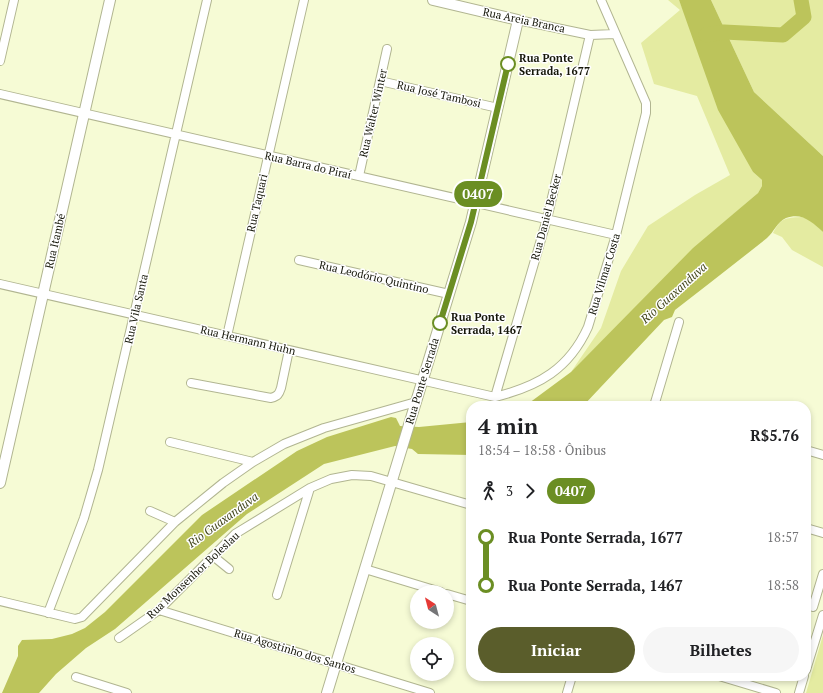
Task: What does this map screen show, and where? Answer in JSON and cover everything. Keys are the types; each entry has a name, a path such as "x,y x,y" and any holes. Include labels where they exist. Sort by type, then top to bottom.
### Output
{"street":[{"path":"0,61 14,0"},
{"name":"Rua Itambé","path":"0,482 110,0"},
{"name":"Rua Vila Santa","path":"48,613 92,495 207,0"},
{"name":"Rua Taquari","path":"227,336 304,0"},
{"name":"Rua Areia Branca","path":"433,0 590,35 615,34"},
{"path":"601,0 615,34"},
{"name":"Rua Ponte Serrada","path":"327,693 476,203 518,20"},
{"name":"Rua Vilmar Costa","path":"495,397 526,388 558,369 575,352 588,327 616,235 643,126 646,103 615,34"},
{"name":"Rua Daniel Becker","path":"495,397 547,219 590,35"},
{"name":"Rua Walter Winter","path":"359,176 387,49"},
{"name":"Rua José Tambosi","path":"380,81 498,108"},
{"name":"Rua Barra do Piraí","path":"0,94 616,235"},
{"name":"Rua Leodório Quintino","path":"299,260 449,294"},
{"name":"Rua Hermann Huhn","path":"0,284 495,397"},
{"path":"656,401 679,322"},
{"path":"191,383 271,398 275,397 279,394 281,388 289,350"},
{"path":"0,601 75,619 86,615 129,567 175,522 223,483 253,462 284,444 316,431 416,402"},
{"path":"170,442 253,462"},
{"path":"811,452 823,456"},
{"name":"Rua Monsenhor Boleslau","path":"120,638 159,610 235,534 310,488 331,479 352,475 371,476 466,504"},
{"path":"277,595 310,488"},
{"path":"150,511 175,522"},
{"path":"811,529 823,533"},
{"path":"213,556 229,569"},
{"path":"365,569 418,585"},
{"path":"811,604 823,574"},
{"path":"454,596 466,600"},
{"path":"811,606 823,610"},
{"name":"Rua Agostinho dos Santos","path":"159,610 430,693"},
{"path":"811,654 823,614"},
{"path":"76,678 127,693"},
{"path":"567,693 571,681"},
{"path":"736,681 776,693"},
{"path":"799,693 803,681"}],"shaded area":[{"path":"668,0 679,0 753,172 762,180 762,186 758,193 693,249 571,372 601,328 621,271 648,226 695,195 730,175 697,96 654,84 641,43 680,10"},
{"path":"711,0 823,0 823,156 754,92"},
{"path":"801,217 808,218 823,232 823,267 792,250 782,237 773,233 778,224 784,220"},
{"path":"823,635 823,693 806,693 810,681 811,681 811,676"}],"water":[{"name":"Rio Guaxanduva","path":"679,0 711,0 754,92 823,156 823,232 802,217 792,216 786,218 767,238 675,310 672,317 664,320 588,401 532,401 571,372 693,248 758,193 762,186 762,180 753,172 718,110"},
{"name":"Rio Guaxanduva","path":"391,417 396,418 400,426 419,427 466,422 466,455 418,454 412,449 395,446 324,464 247,514 115,629 86,648 56,674 39,693 2,693 18,656 18,646 22,640 52,639 72,634 85,628 105,612 202,515 297,451 327,437"}],"waterway":[{"path":"706,35 724,32 783,35 804,17 801,0"}],"bus line":[{"name":"0407","path":"440,323 471,222 508,64"}],"place":[{"name":"Rua Ponte Serrada, 1677","path":"508,64"},
{"name":"Rua Ponte Serrada, 1467","path":"440,323"}]}
